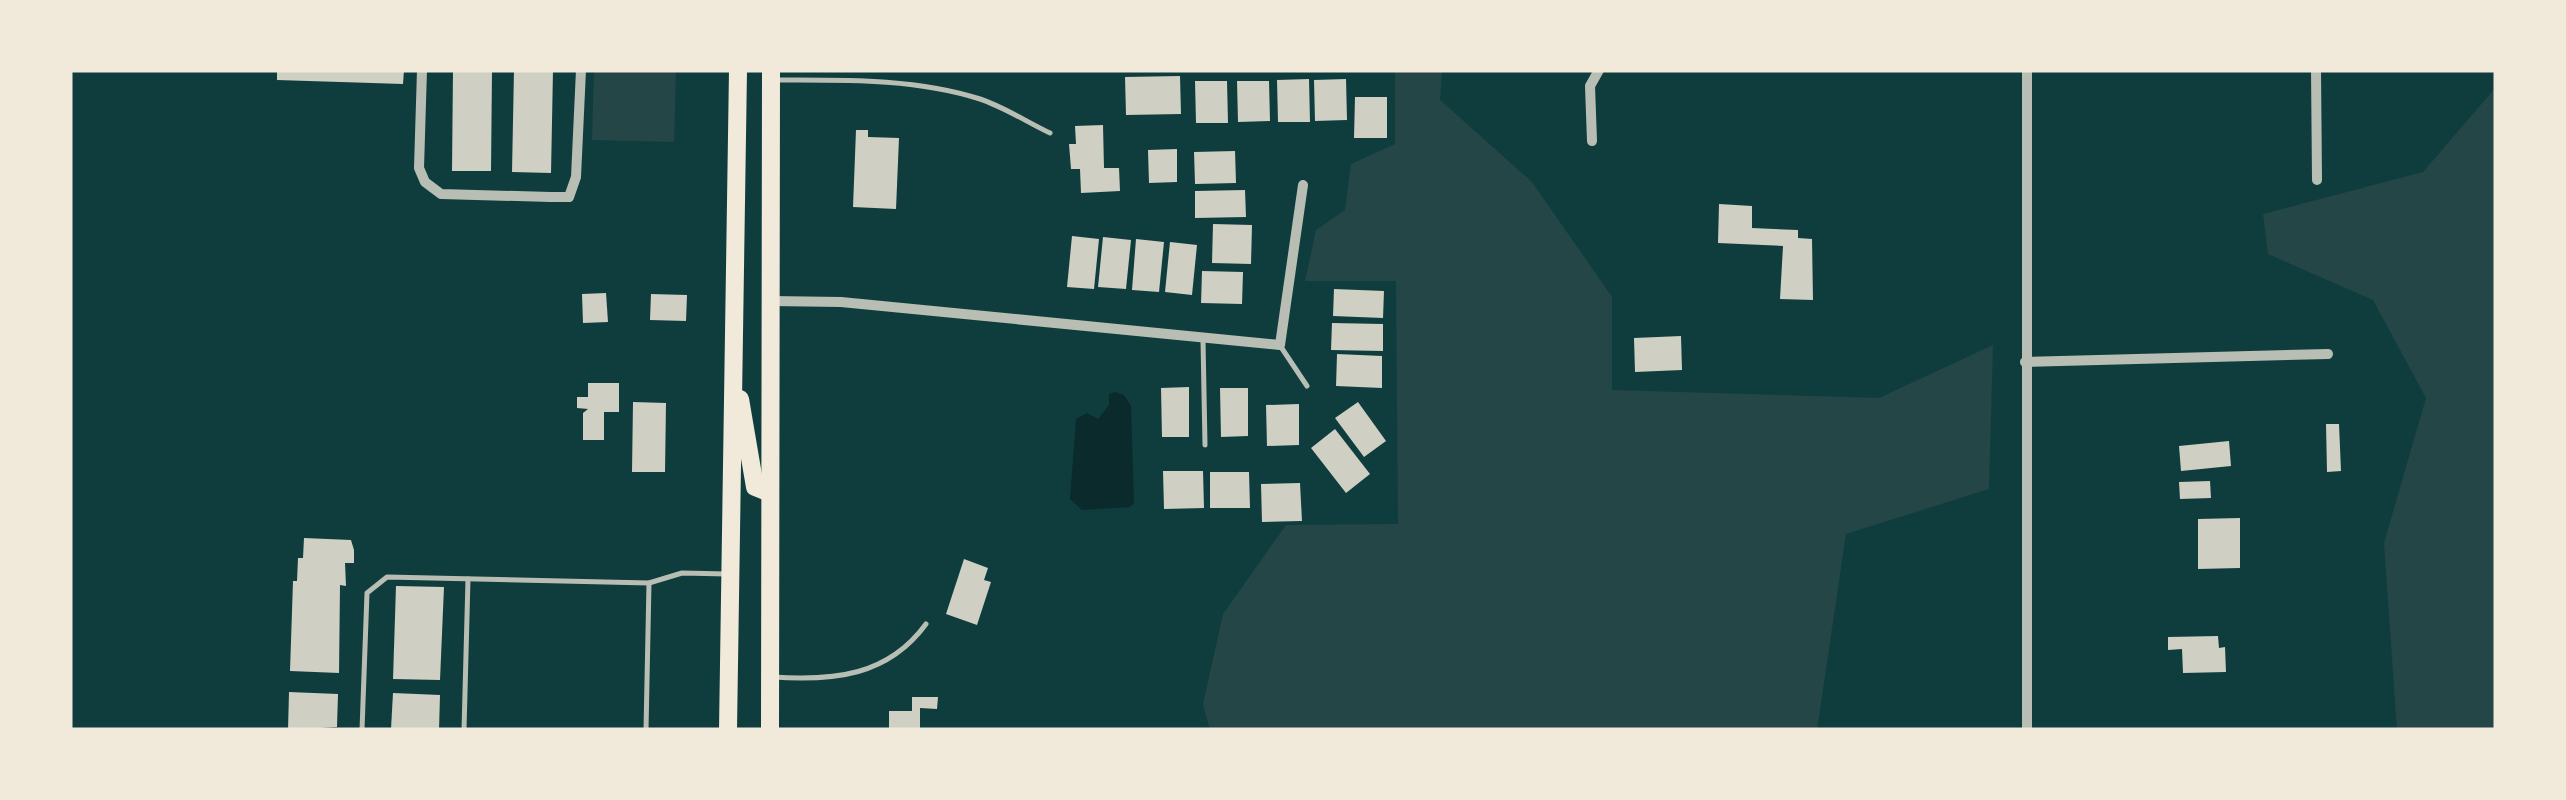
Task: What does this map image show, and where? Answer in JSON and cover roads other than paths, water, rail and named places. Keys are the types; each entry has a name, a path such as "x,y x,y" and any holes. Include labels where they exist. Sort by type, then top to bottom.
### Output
{"main road":[{"path":"728,730 738,70"},
{"path":"770,730 771,75"},
{"path":"732,349 755,487 770,492"}],"street":[{"path":"422,70 419,168 425,182 441,194 568,197 576,177 581,70"},
{"path":"1592,140 1590,86 1599,70"},
{"path":"2026,730 2027,70"},
{"path":"2316,70 2316,180"},
{"path":"770,301 841,302 1280,344 1303,185"},
{"path":"2025,362 2328,354"}],"lane":[{"path":"771,75 877,80 984,100 1050,133"},
{"path":"1203,337 1205,445"},
{"path":"1280,344 1306,386"},
{"path":"362,730 367,593 388,577 649,584 682,573 730,574"},
{"path":"464,730 468,579"},
{"path":"646,730 649,584"},
{"path":"770,677 812,680 882,664 908,649 926,624"}]}
